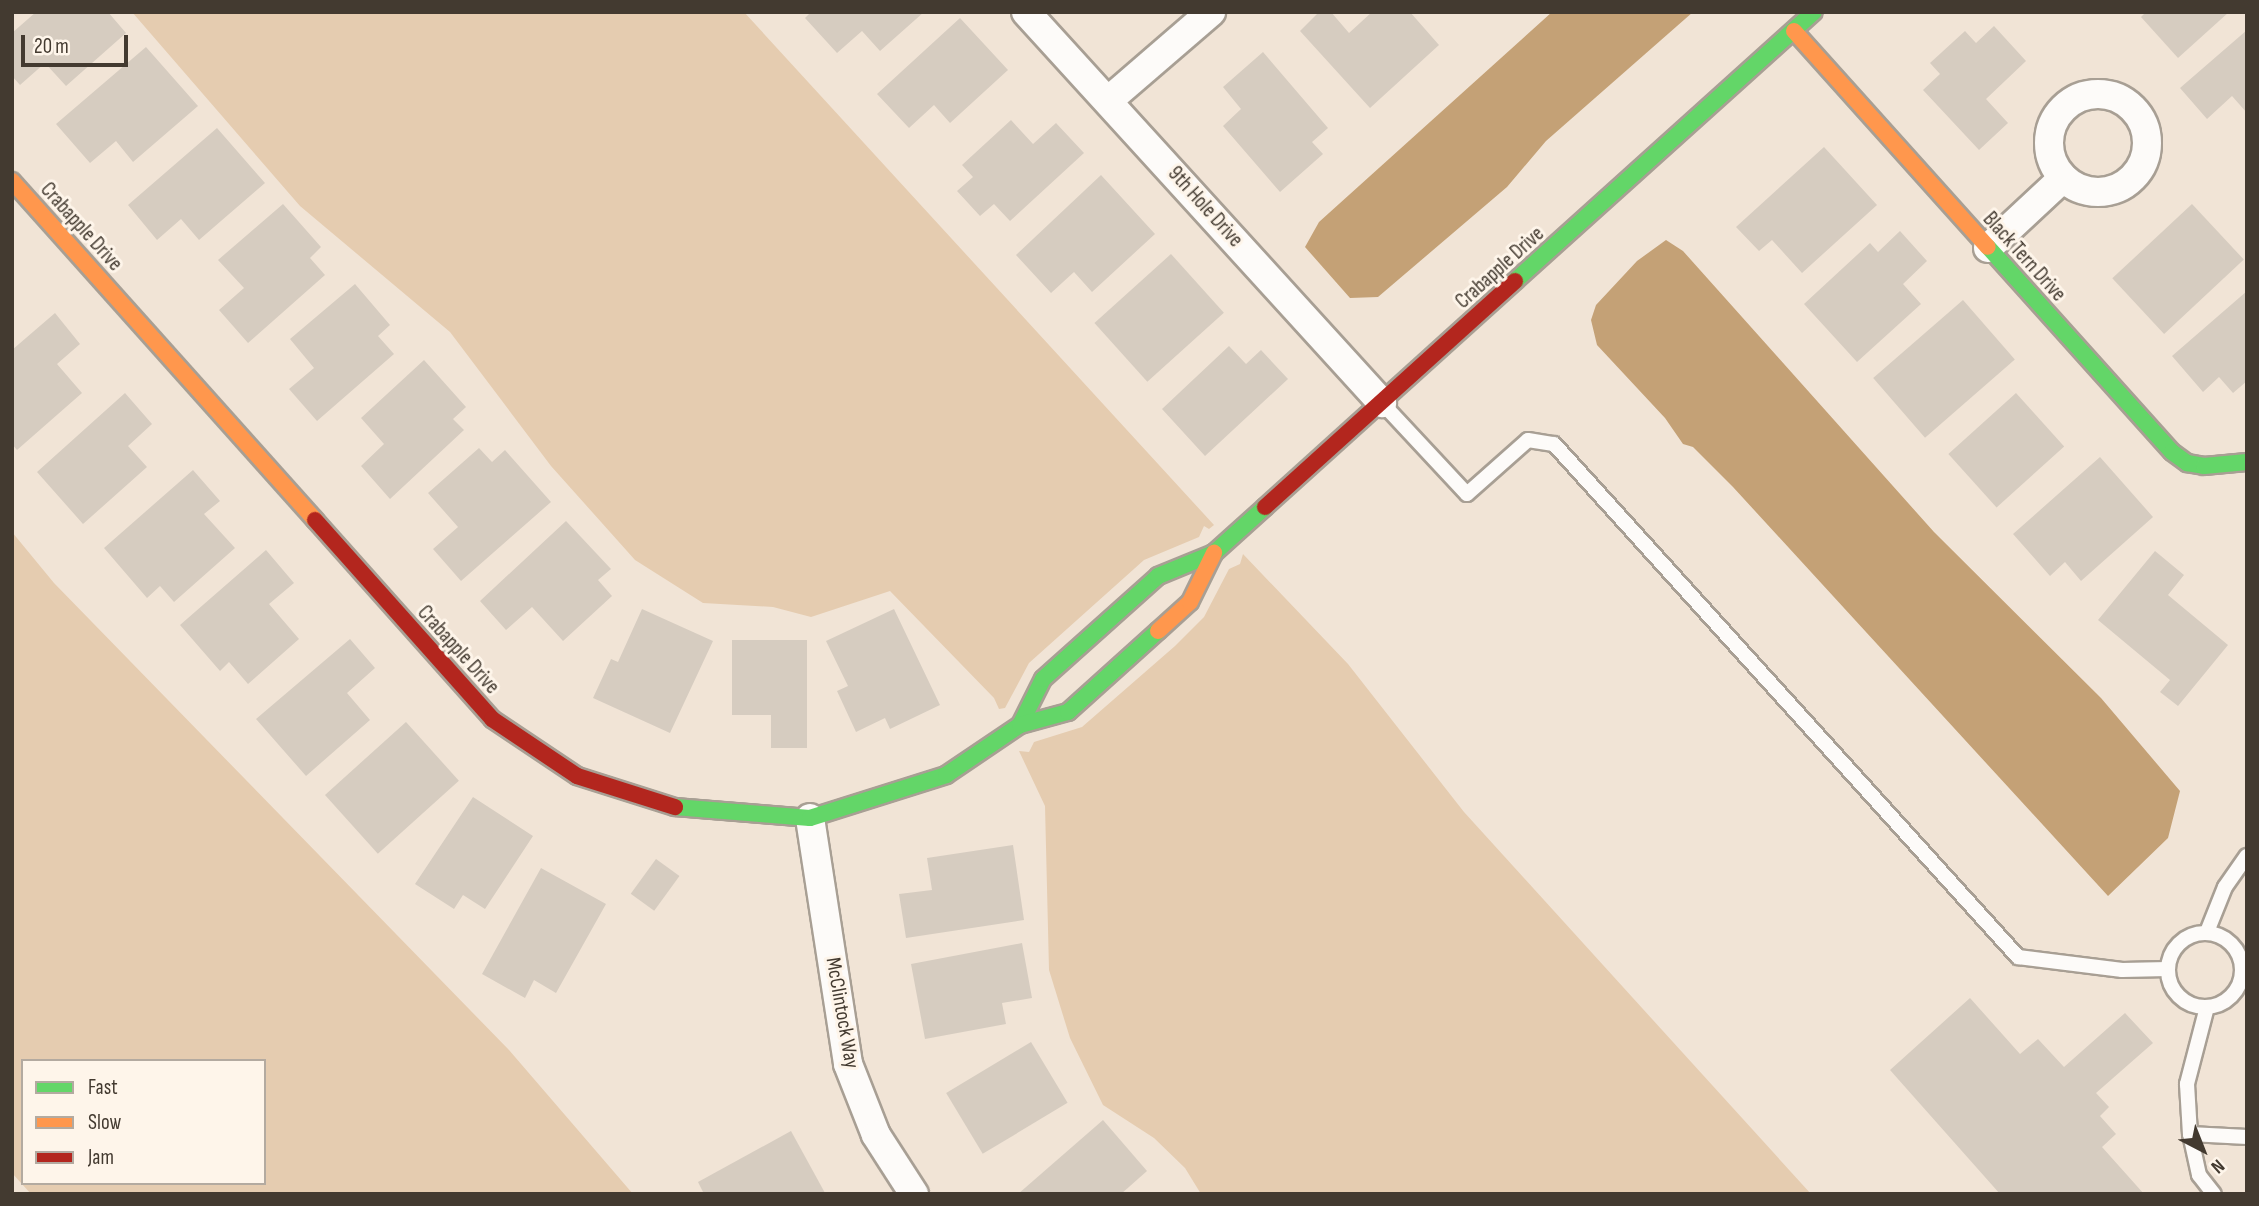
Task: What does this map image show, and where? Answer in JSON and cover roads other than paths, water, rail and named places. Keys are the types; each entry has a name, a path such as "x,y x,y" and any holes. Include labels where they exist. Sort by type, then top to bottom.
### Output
{"street":[{"name":"9th Hole Drive","path":"1026,12 1109,100 1382,403"},
{"path":"1109,100 1211,12"},
{"name":"Crabapple Drive","path":"1020,725 1043,679 1158,576 1214,553 1814,12"},
{"name":"Black Tern Drive","path":"1794,30 2172,452 2187,463 2204,466 2247,462"},
{"path":"1988,248 2063,178"},
{"name":"Crabapple Drive","path":"12,181 492,719 577,776 687,811 810,818 946,775 1020,725 1068,712 1161,631 1190,602 1214,553"},
{"name":"McClintock Way","path":"810,818 848,1063 876,1135 914,1194"}],"lane":[{"path":"1382,403 1468,494 1528,440 1554,444 2018,957 2122,970 2168,970"},
{"path":"2207,932 2225,887 2247,856"},
{"path":"2207,932 2229,941 2244,958 2238,988 2230,998 2207,1007 2183,1000 2175,992 2168,970 2170,957 2184,939 2207,932"},
{"path":"2207,1007 2187,1084 2190,1134 2199,1175 2214,1194"},
{"path":"2190,1134 2247,1137"}]}
